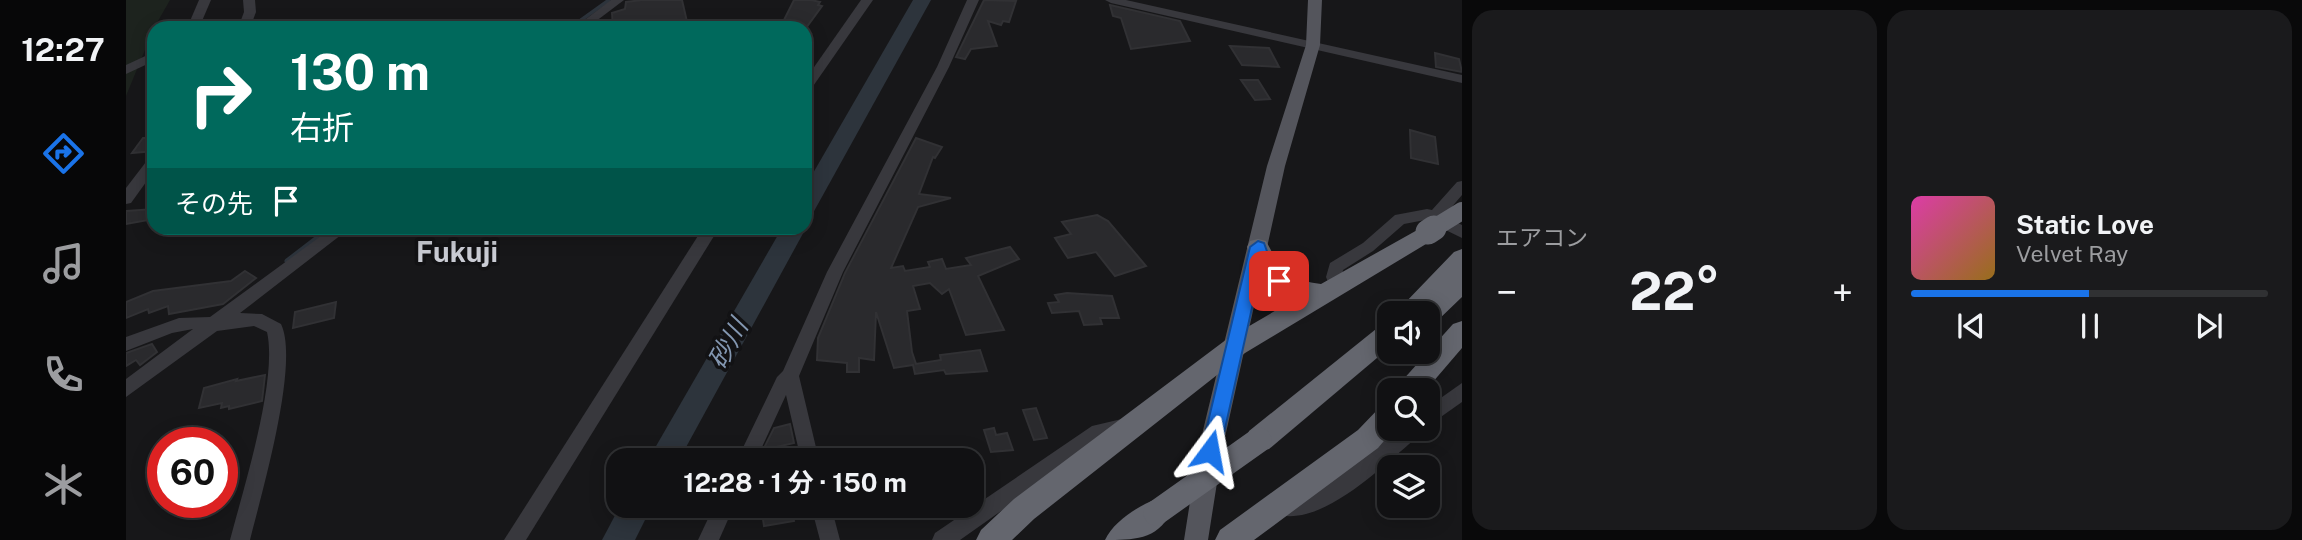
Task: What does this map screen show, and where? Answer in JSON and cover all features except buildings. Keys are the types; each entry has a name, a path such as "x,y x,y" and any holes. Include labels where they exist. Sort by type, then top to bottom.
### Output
{"highway":[{"path":"991,540 1024,509 1236,346 1330,290 1431,224 1462,211"},
{"path":"1258,247 1266,268 1279,281 1304,292 1330,290"},
{"path":"1421,301 1462,258"},
{"path":"1440,304 1462,284"},
{"path":"1421,378 1462,331"},
{"path":"1259,440 1377,343"},
{"path":"1120,540 1377,358"},
{"path":"1230,540 1368,439 1377,429"}],"main road":[{"path":"1196,540 1210,451 1276,166 1312,45 1315,0"}],"street":[{"path":"196,21 205,0"},
{"path":"247,21 250,12 249,0"},
{"path":"590,21 618,0"},
{"path":"812,79 867,0"},
{"path":"752,448 783,382 790,376 835,272 943,67 973,0"},
{"path":"1111,0 1462,79"},
{"path":"126,70 147,60"},
{"path":"126,198 147,170"},
{"path":"1462,186 1431,224 1462,232"},
{"path":"126,389 208,324 332,235"},
{"path":"514,540 707,235"},
{"path":"126,344 184,323 208,324 247,319 265,321 275,329 279,343 271,402 240,540"},
{"path":"790,376 807,448"},
{"path":"1440,408 1462,391"},
{"path":"942,540 1099,432 1132,425"},
{"path":"1279,506 1296,508 1318,501 1336,491 1398,441"},
{"path":"708,540 718,518"},
{"path":"824,518 830,540"}],"shaded area":[{"path":"126,0 170,0 158,21 147,21 147,45 126,96"}],"waterway":[{"path":"580,21 609,0"},
{"name":"砂川","path":"812,195 922,0"},
{"path":"287,261 321,235"},
{"name":"砂川","path":"670,448 790,235"},
{"name":"砂川","path":"618,540 630,518"}],"district":[{"name":"Fukuji","path":"457,252"}],"route":[{"path":"1210,451 1258,247 1266,268 1279,281"}]}
